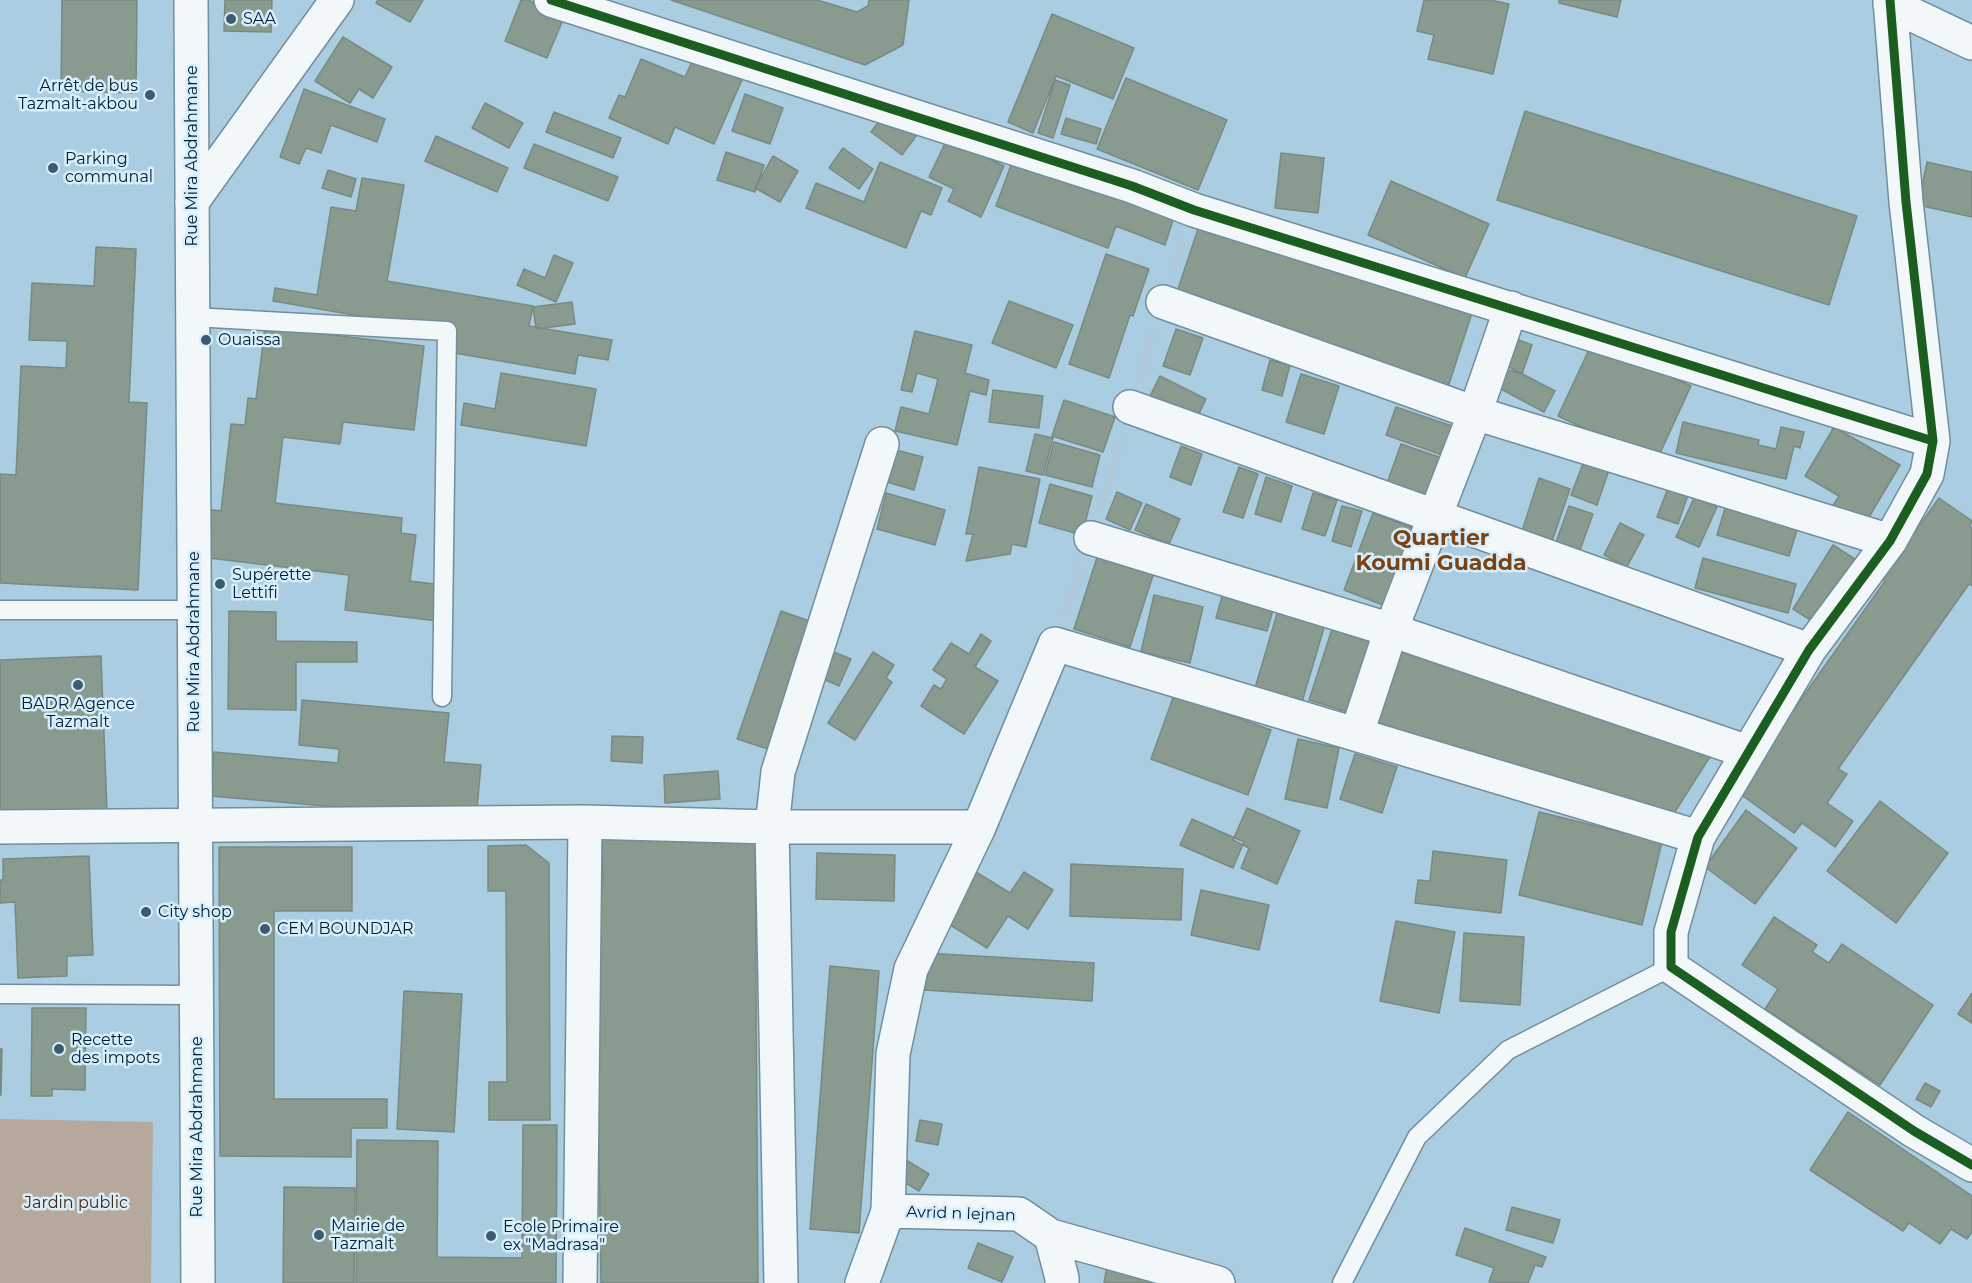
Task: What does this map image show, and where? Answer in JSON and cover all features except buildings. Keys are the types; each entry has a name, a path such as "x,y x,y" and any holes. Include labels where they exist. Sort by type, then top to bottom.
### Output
{"street":[{"name":"Rue Mira Abdrahmane","path":"191,0 198,1283"},
{"path":"192,202 337,0"},
{"path":"551,0 1132,186 1194,210 1933,441"},
{"path":"1890,2 1972,43"},
{"path":"1890,2 1906,202 1933,441 1927,474 1890,541 1809,650 1698,837 1671,932 1671,967 1914,1131 1972,1165"},
{"path":"1163,302 1475,413 1890,541"},
{"path":"1357,733 1391,630 1475,413 1511,308"},
{"path":"1130,407 1809,650"},
{"path":"781,1283 772,827 778,772 882,444"},
{"path":"1091,538 1391,630 1748,752"},
{"path":"862,1283 888,1210 893,1054 911,969 980,827 1055,644 1698,837"},
{"path":"580,1283 585,822"},
{"path":"0,827 585,822 772,827 980,827"},
{"name":"Avrid n lejnan","path":"888,1210 1019,1214 1051,1236 1218,1283"},
{"path":"1051,1236 1062,1283"}],"lane":[{"path":"193,317 447,331 442,697"},
{"path":"0,610 195,610"},
{"path":"1342,1283 1417,1137 1508,1050 1671,967"},
{"path":"0,994 196,995"}],"green space":[{"name":"Jardin public","path":"0,1119 153,1122 151,1283 0,1283"}],"cycle path":[{"path":"551,0 1132,186 1194,210 1933,441"},
{"path":"1890,0 1906,202 1933,441 1927,474 1890,541 1809,650 1698,837 1671,932 1671,967 1914,1131 1972,1165"}],"place":[{"name":"SAA","path":"231,19"},
{"name":"Arrêt de bus Tazmalt-akbou","path":"150,95"},
{"name":"Parking communal","path":"53,168"},
{"name":"Ouaissa","path":"206,340"},
{"name":"Supérette Lettifi","path":"220,584"},
{"name":"BADR Agence Tazmalt","path":"78,685"},
{"name":"City shop","path":"146,912"},
{"name":"CEM BOUNDJAR","path":"265,929"},
{"name":"Recette des impots","path":"59,1049"},
{"name":"Mairie de Tazmalt","path":"319,1235"},
{"name":"Ecole Primaire ex \"Madrasa\"","path":"491,1236"}],"district":[{"name":"Quartier Koumi Guadda","path":"1441,552"}]}
